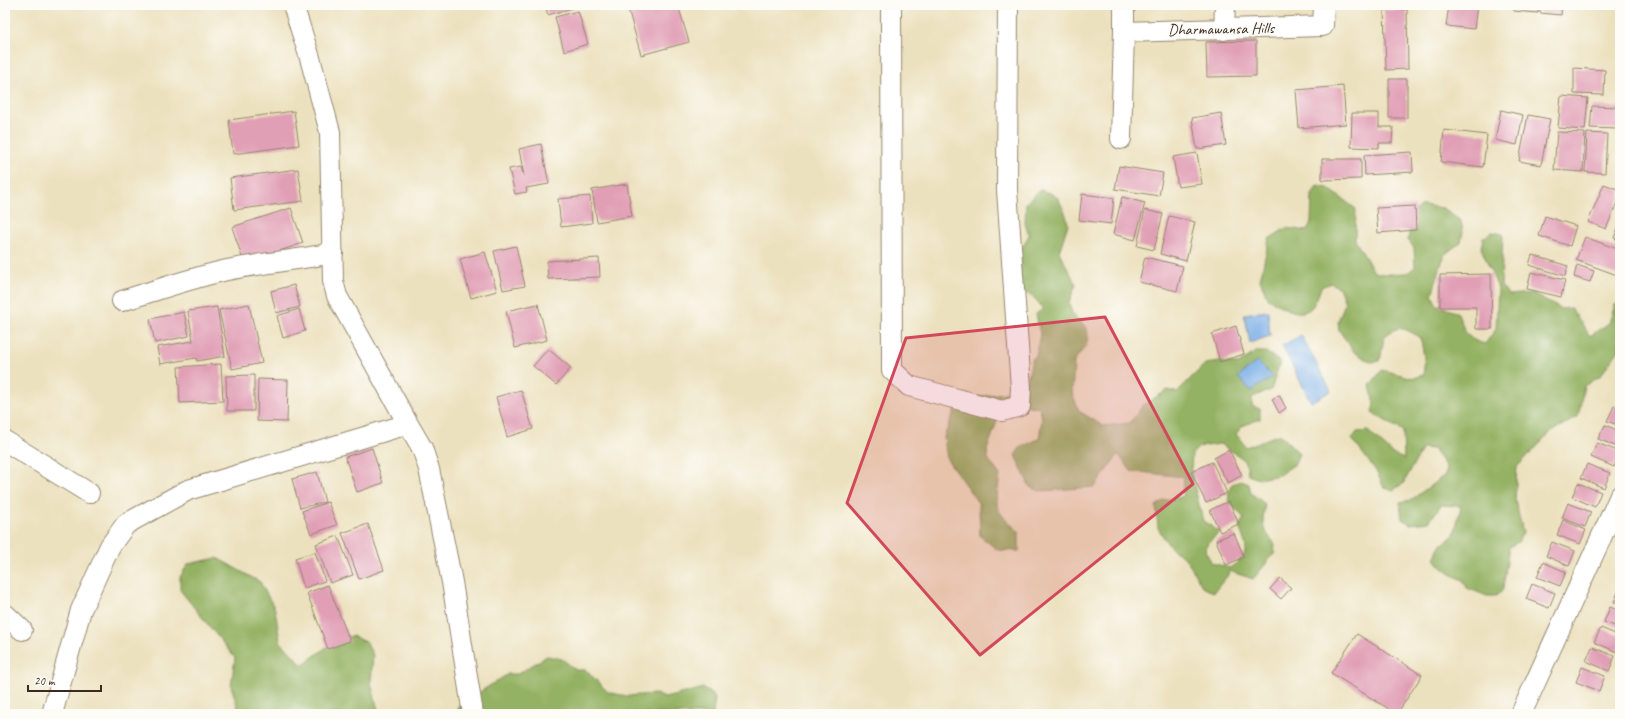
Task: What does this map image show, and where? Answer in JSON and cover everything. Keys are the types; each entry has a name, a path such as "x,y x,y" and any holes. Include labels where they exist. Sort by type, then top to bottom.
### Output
{"street":[{"path":"293,5 312,65 330,132 333,281 336,296 422,448 429,469 452,582 473,714"},
{"path":"891,5 892,370 909,386 1002,410 1020,406 1021,388 1007,190 1008,5"},
{"path":"1121,139 1124,5"},
{"path":"1224,30 1225,5"},
{"name":"Dharmawansa Hills","path":"1124,32 1323,26 1324,5"},
{"path":"122,301 192,279 229,270 300,260 333,253"},
{"path":"52,714 81,610 110,546 126,524 188,490 408,424"},
{"path":"5,441 89,493"},
{"path":"1522,714 1620,496"},
{"path":"5,614 22,630"}],"highlighted area":[{"path":"1105,317 1193,484 980,655 847,503 906,338"}],"green space":[{"path":"1317,186 1328,188 1356,209 1355,240 1374,272 1384,274 1407,273 1415,267 1414,248 1408,240 1413,212 1422,205 1443,208 1461,221 1463,232 1461,242 1444,255 1432,295 1437,305 1458,313 1462,325 1467,333 1473,340 1478,342 1485,344 1496,329 1498,288 1481,248 1483,238 1492,232 1503,234 1501,286 1509,295 1530,293 1561,309 1571,308 1590,336 1609,323 1615,305 1620,302 1620,349 1600,376 1584,386 1578,417 1552,431 1517,467 1515,500 1523,532 1518,542 1509,547 1503,589 1496,596 1487,596 1467,588 1463,580 1447,571 1435,558 1438,548 1454,535 1461,506 1441,505 1429,522 1410,524 1402,519 1400,502 1411,500 1445,475 1446,467 1433,449 1423,448 1403,484 1393,490 1384,488 1376,471 1352,439 1357,432 1368,431 1394,455 1404,459 1403,431 1372,413 1374,404 1370,385 1382,370 1413,378 1423,375 1424,360 1420,337 1405,330 1394,330 1384,337 1380,361 1371,362 1354,352 1339,330 1338,321 1345,303 1339,287 1331,283 1321,287 1312,307 1307,311 1302,312 1296,312 1284,308 1268,299 1260,280 1269,239 1286,228 1307,231 1311,222 1312,195"},
{"path":"1040,190 1050,193 1058,198 1066,215 1068,224 1059,252 1076,284 1069,303 1072,313 1087,328 1088,337 1086,346 1074,361 1072,393 1079,411 1103,426 1130,423 1143,405 1168,390 1177,392 1205,364 1220,362 1238,364 1256,352 1266,352 1280,362 1271,390 1252,397 1252,406 1260,409 1260,419 1242,426 1236,434 1246,447 1280,434 1299,453 1295,464 1279,475 1259,479 1248,475 1247,466 1242,458 1220,444 1199,447 1192,454 1191,472 1203,521 1220,532 1208,542 1205,551 1212,563 1230,568 1244,557 1246,546 1239,526 1244,518 1230,502 1229,490 1232,484 1241,481 1249,484 1251,493 1265,504 1263,521 1267,534 1275,544 1274,554 1253,579 1229,571 1228,575 1214,592 1203,588 1187,560 1169,546 1158,528 1156,506 1164,500 1182,497 1184,477 1131,471 1118,454 1095,487 1040,491 1030,487 1015,455 1021,447 1039,439 1042,419 1040,408 1018,404 999,415 987,450 988,459 1000,475 997,495 998,508 1004,518 1019,532 1019,551 998,550 980,536 979,504 947,459 944,437 956,407 963,399 1011,392 1027,381 1032,359 1036,356 1040,334 1036,314 1043,309 1032,296 1020,292 1008,291 1005,281 1029,235 1025,224 1026,203"},
{"path":"217,558 260,582 275,609 280,641 302,665 338,639 352,636 366,642 373,655 371,683 379,714 240,714 231,686 235,658 180,590 180,577 188,564"},
{"path":"547,656 562,659 576,670 586,670 608,692 625,696 656,694 665,698 704,688 715,698 714,714 457,714 458,706 508,674 518,674"}],"water":[{"path":"1268,311 1270,336 1250,343 1244,314"},
{"path":"1301,335 1331,391 1311,402 1282,346"},
{"path":"1257,361 1273,377 1251,391 1238,377"}],"building":[{"path":"545,5 583,5 548,15"},
{"path":"627,5 678,5 689,42 641,55"},
{"path":"1449,5 1477,5 1474,29 1446,26"},
{"path":"1514,5 1538,5 1538,13 1514,11"},
{"path":"1540,5 1562,5 1561,15 1540,13"},
{"path":"1407,9 1408,69 1386,70 1384,10"},
{"path":"578,11 588,44 564,51 555,17"},
{"path":"1256,41 1256,76 1207,77 1206,42"},
{"path":"1574,68 1605,70 1604,95 1574,94"},
{"path":"1389,79 1407,79 1407,118 1389,118"},
{"path":"1343,86 1346,124 1299,128 1296,90"},
{"path":"1561,96 1588,98 1585,130 1558,128"},
{"path":"1592,106 1619,107 1618,129 1590,128"},
{"path":"1501,110 1523,115 1517,145 1495,140"},
{"path":"294,111 299,145 233,154 229,120"},
{"path":"1221,113 1226,145 1197,149 1192,118"},
{"path":"1352,113 1379,113 1379,127 1393,127 1392,143 1379,143 1379,148 1351,147"},
{"path":"1528,115 1550,119 1541,165 1519,161"},
{"path":"1444,130 1487,135 1483,167 1441,162"},
{"path":"1557,132 1585,133 1583,172 1554,170"},
{"path":"1587,133 1607,134 1605,173 1585,172"},
{"path":"541,144 549,184 526,188 527,192 515,194 509,169 521,167 524,176 519,149"},
{"path":"1412,152 1413,172 1365,175 1364,155"},
{"path":"1197,153 1202,184 1178,187 1173,157"},
{"path":"1322,159 1361,159 1361,179 1322,180"},
{"path":"1119,166 1163,173 1159,196 1115,189"},
{"path":"298,169 303,201 234,210 230,178"},
{"path":"627,184 632,216 597,222 592,190"},
{"path":"1604,184 1620,190 1620,196 1606,229 1588,222"},
{"path":"1082,194 1114,198 1111,224 1079,220"},
{"path":"590,196 592,223 561,227 558,199"},
{"path":"1122,197 1145,203 1135,240 1113,234"},
{"path":"1415,206 1416,230 1378,233 1376,208"},
{"path":"291,208 303,243 244,263 232,227"},
{"path":"1145,210 1163,214 1154,250 1137,246"},
{"path":"1169,216 1195,222 1186,261 1160,254"},
{"path":"1545,216 1576,226 1570,246 1539,236"},
{"path":"1620,223 1620,241 1614,238"},
{"path":"1585,237 1620,250 1620,267 1617,275 1576,260"},
{"path":"516,246 525,286 503,290 494,251"},
{"path":"485,252 497,291 471,298 460,259"},
{"path":"1532,255 1568,266 1565,276 1529,265"},
{"path":"1145,257 1183,266 1177,291 1139,282"},
{"path":"599,258 600,277 548,279 547,261"},
{"path":"1577,265 1594,271 1590,282 1574,277"},
{"path":"1531,272 1565,280 1561,297 1527,289"},
{"path":"1491,274 1492,329 1476,329 1476,307 1440,307 1440,275"},
{"path":"294,285 300,307 276,313 271,291"},
{"path":"249,304 262,363 232,369 219,310"},
{"path":"538,304 547,340 515,348 506,311"},
{"path":"217,307 225,356 197,361 196,358 160,364 157,347 193,341 188,311"},
{"path":"299,309 305,331 283,338 277,316"},
{"path":"184,312 189,336 155,343 150,319"},
{"path":"1236,326 1244,354 1220,362 1212,334"},
{"path":"548,349 571,368 556,385 533,366"},
{"path":"221,364 223,401 180,403 178,367"},
{"path":"254,375 254,411 227,411 226,376"},
{"path":"258,379 288,380 287,422 257,421"},
{"path":"521,390 533,429 507,437 496,397"},
{"path":"1279,395 1286,408 1279,413 1272,399"},
{"path":"1614,406 1620,408 1620,426 1607,421"},
{"path":"1605,425 1620,431 1620,448 1598,439"},
{"path":"1597,443 1620,452 1614,467 1591,457"},
{"path":"372,448 383,483 357,492 345,457"},
{"path":"1229,450 1242,475 1228,483 1214,458"},
{"path":"1212,462 1227,493 1206,503 1191,472"},
{"path":"1587,464 1610,473 1604,488 1581,478"},
{"path":"317,472 325,502 300,508 292,479"},
{"path":"1578,483 1601,492 1595,507 1572,497"},
{"path":"1229,501 1239,524 1220,532 1210,510"},
{"path":"328,502 337,525 311,534 302,511"},
{"path":"1568,503 1591,512 1585,527 1562,518"},
{"path":"1563,520 1586,530 1580,544 1557,535"},
{"path":"368,524 384,570 359,579 342,533"},
{"path":"1234,533 1244,557 1226,565 1216,540"},
{"path":"338,536 353,575 330,583 316,544"},
{"path":"1552,542 1575,551 1569,566 1546,556"},
{"path":"315,552 325,581 304,588 295,558"},
{"path":"1543,562 1566,572 1560,586 1537,577"},
{"path":"1280,578 1291,588 1281,599 1270,589"},
{"path":"1532,584 1555,593 1549,608 1526,599"},
{"path":"328,585 350,641 328,649 307,593"},
{"path":"1620,587 1620,605 1614,602"},
{"path":"1610,607 1620,611 1620,628 1604,622"},
{"path":"1601,628 1620,636 1620,646 1617,652 1594,642"},
{"path":"1357,634 1422,675 1397,714 1331,673"},
{"path":"1592,647 1615,656 1609,671 1586,661"},
{"path":"1582,667 1605,676 1599,691 1576,682"}]}
